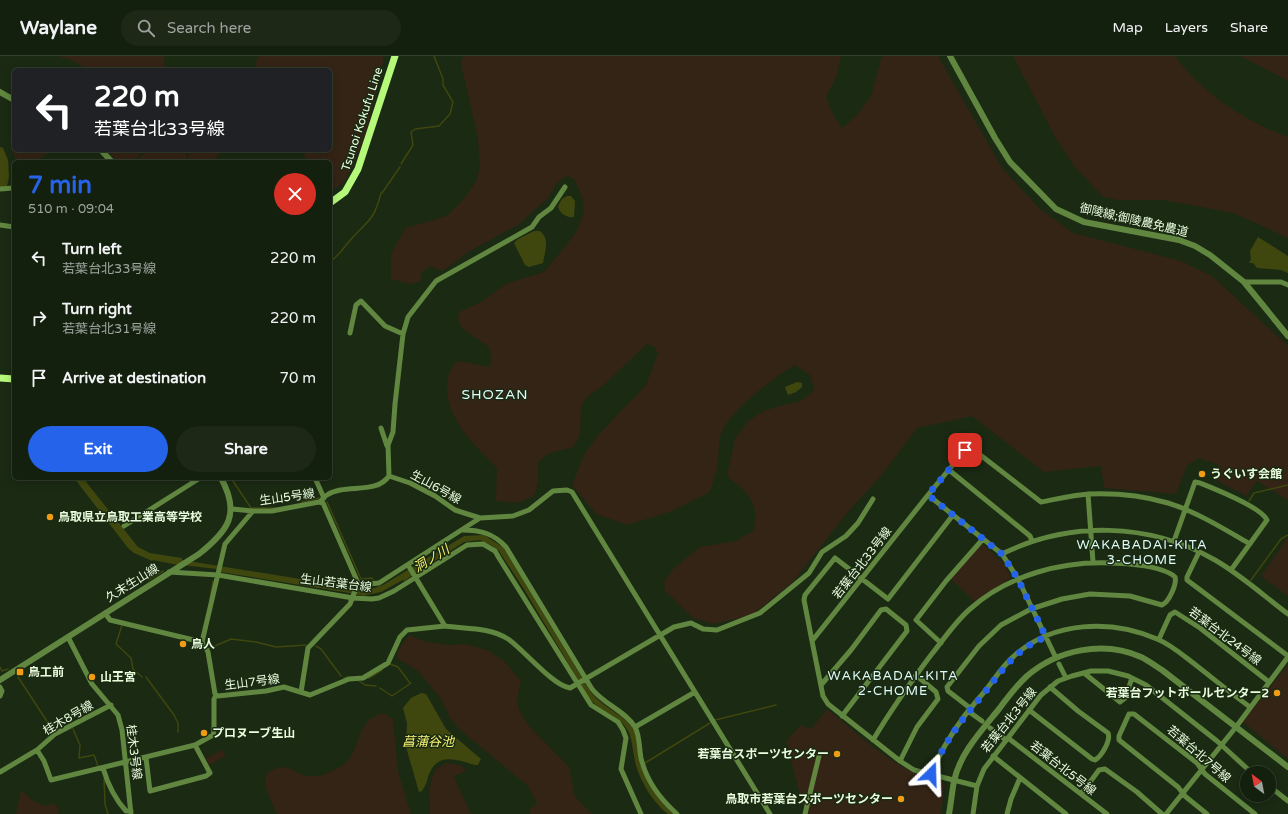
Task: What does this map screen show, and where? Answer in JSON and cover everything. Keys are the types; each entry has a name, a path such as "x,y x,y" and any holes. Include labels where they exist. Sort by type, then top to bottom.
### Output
{"main road":[{"name":"Tsunoi Kokufu Line","path":"332,202 345,192 358,169 395,56"},
{"path":"0,378 12,380"}],"street":[{"name":"御陵線;御陵農免農道","path":"950,56 995,138 1010,162 1056,209 1084,222 1179,240 1195,246 1210,255 1244,282 1288,336"},
{"path":"0,92 12,99"},
{"path":"103,152 110,160"},
{"path":"388,447 393,432 403,334 408,317 412,310 436,281 532,227 539,217 551,208 565,187"},
{"path":"0,190 12,188"},
{"path":"0,225 12,227"},
{"path":"1244,282 1281,282 1288,285"},
{"path":"350,333 356,305 361,301 385,326 403,334"},
{"path":"322,500 326,495 336,492 382,483 389,476 388,447 381,428"},
{"name":"若葉台北33号線","path":"812,641 928,495 965,450 970,447 1041,502 1088,494"},
{"path":"949,470 1030,536 1032,541"},
{"name":"生山6号線","path":"389,476 410,483 435,496 455,510 480,518"},
{"path":"124,526 197,480"},
{"path":"222,480 230,496 232,509 253,511"},
{"path":"316,480 322,500"},
{"path":"1174,541 1193,484 1196,482 1233,497 1250,506 1267,519 1266,524 1231,570"},
{"path":"301,692 308,648 350,604 357,585 379,583 480,518 513,516 529,510 553,491 567,490 572,492 770,814"},
{"path":"1093,562 1092,530 1088,494 1139,497 1168,503 1250,544"},
{"path":"928,495 1002,554 1018,579 1031,609 1066,678"},
{"path":"408,565 445,626 480,630 507,638 558,683 570,688 659,634 674,627 690,623 703,629 717,630 760,613 810,573 822,552 846,536 858,523 873,499"},
{"name":"生山5号線","path":"202,642 225,544 253,511 272,511 322,500 349,561 358,583 357,585"},
{"name":"久末生山線","path":"0,680 199,554 221,534 232,509"},
{"path":"953,515 888,599 835,558 805,595 804,600 821,685 826,701 842,716 900,761 914,770 977,786"},
{"path":"1002,554 1032,541 1063,533 1107,529 1144,533 1174,541 1199,552 1231,570 1288,614"},
{"path":"462,530 489,533 499,539 506,547 597,696 606,704 626,716 635,727 644,769 649,780 660,798 677,814"},
{"path":"941,643 916,620 946,581 983,539"},
{"name":"生山若葉台線","path":"169,572 218,575 353,598 379,598 416,578 467,545 476,543 489,548 499,558 590,705 618,722 623,730 626,738 621,769 641,814"},
{"path":"1166,814 1236,727 1288,656 1187,580 1199,552"},
{"path":"873,740 893,706 941,643 971,608 1002,586 1018,579 1061,566 1093,562 1130,563 1148,567 1173,576 1176,582 1166,602 1162,605 1130,596 1090,594 1062,599 1031,609 1001,625 980,646 947,687 948,691 982,721"},
{"path":"821,685 851,650 881,610 886,609 906,625 907,631 842,716"},
{"name":"若葉台北24号線","path":"1159,640 1170,615 1176,612 1200,628 1268,682"},
{"path":"105,613 110,620 202,642"},
{"name":"生山7号線","path":"202,642 208,652 216,695 218,696 266,691 284,687 310,695 349,679 363,678 388,663 400,637 407,630 445,626"},
{"path":"931,774 941,750 969,709 1011,659 1031,644 1046,637 1089,626 1111,626 1133,630 1159,640 1181,654 1250,707"},
{"name":"桂木3号線","path":"68,637 88,679 118,715 122,730 131,813"},
{"path":"949,814 954,780 964,754 1015,688 1035,670 1057,661 1068,653 1098,649 1114,650 1141,657 1162,670 1288,767"},
{"name":"若葉台北3号線","path":"973,814 977,786 984,769 992,756 1029,710 1050,687 1066,678 1084,673 1108,671 1132,678 1146,685 1221,745 1244,766"},
{"path":"1084,673 1120,702 1125,698 1132,678"},
{"path":"900,761 917,727 938,699 936,692 916,675"},
{"path":"0,687 2,691 0,696"},
{"path":"1029,710 1092,759 1095,760 1099,757 1109,738 1108,733 1078,712 1050,687"},
{"path":"635,727 695,692"},
{"path":"37,750 44,761 51,780 195,745 213,735 216,695"},
{"name":"桂木8号線","path":"0,772 37,750 55,734 111,705"},
{"name":"若葉台北7号線","path":"1207,814 1186,797 1183,792 1119,740 1119,736 1127,716 1134,714 1177,746 1202,769 1205,774 1255,814"},
{"name":"若葉台北5号線","path":"990,728 1007,739 1107,814"},
{"path":"146,758 150,791 206,776 210,773 195,745"},
{"path":"805,814 819,756"},
{"path":"992,756 1066,814"},
{"path":"103,768 115,797 126,811 131,813"},
{"path":"1081,794 1099,770 1104,768 1137,792 1162,814"},
{"path":"1007,814 1011,799 1020,778"},
{"path":"1276,792 1288,801"}],"shaded area":[{"path":"58,56 165,56 164,62 166,68 85,68 71,60"},
{"path":"258,56 384,56 374,103 359,153 345,180 333,190 332,160 306,160 304,152 332,152 332,68 257,68 256,62"},
{"path":"463,56 841,56 836,78 826,96 831,111 842,128 858,114 871,96 882,56 938,56 1002,168 1039,208 1073,233 1181,261 1212,276 1288,346 1288,500 1257,481 1246,496 1216,480 1221,466 1199,458 1187,465 1176,494 1104,488 1101,466 1044,472 972,416 917,428 881,476 847,513 793,582 752,615 714,624 693,618 665,591 664,582 673,569 700,547 736,541 754,530 755,511 750,498 727,476 735,439 748,421 765,410 801,401 814,390 810,375 795,365 776,377 732,416 720,437 715,477 710,492 670,512 627,525 596,514 572,485 584,455 599,434 646,385 658,353 654,347 647,344 606,383 586,398 581,407 580,436 573,447 550,453 538,462 538,482 534,496 517,503 496,501 497,468 461,428 449,404 447,392 448,379 454,364 459,361 489,367 491,361 490,348 462,328 458,320 459,312 483,301 506,284 544,272 577,231 584,211 582,196 574,179 566,176 556,184 548,198 518,225 468,252 443,271 430,266 422,272 420,282 410,284 391,279 391,253 406,228 447,216 463,200 476,182 480,165 478,139 461,64"},
{"path":"1013,56 1175,56 1211,94 1256,123 1288,137 1288,238 1234,213 1163,200 1118,200 1103,197 1074,166 1055,137"},
{"path":"1241,56 1288,56 1288,81"},
{"path":"12,152 48,152 36,160 16,160"},
{"path":"109,152 142,152 135,160 115,160"},
{"path":"145,152 188,152 186,160 137,160"},
{"path":"190,152 220,152 214,160 188,160"},
{"path":"1288,537 1288,596 1261,576"},
{"path":"981,545 984,545 1004,564 1010,576 1009,579 975,602 951,579"},
{"path":"409,635 423,641 448,645 466,644 489,651 504,661 521,681 517,699 519,710 529,726 569,767 575,797 592,814 529,814 530,809 537,803 528,786 458,728 450,718 441,699 418,671 397,658 398,650"},
{"name":"若葉台フットボールセンター2","path":"1288,664 1288,759 1243,722"},
{"name":"若葉台スポーツセンター","path":"827,709 881,753 895,762 910,771 943,782 945,785 941,814 805,814 786,741 801,725 811,729"},
{"path":"380,714 385,714 393,719 398,771 411,814 277,814 270,800 265,783 269,772 280,767 284,767 303,775 320,776 338,768 350,758 354,752 362,730 366,724 372,718"},
{"path":"222,750 226,756 209,765 206,758"},
{"path":"447,763 460,765 466,771 454,777 471,814 430,814 430,791 432,777 440,766"},
{"path":"21,790 34,802 47,806 52,803 58,807 59,814 16,814"}],"water":[{"path":"0,147 3,148 8,160 9,176 7,187 0,188"},
{"path":"567,196 571,196 575,201 574,217 566,216 561,213 558,206 562,199"},
{"path":"534,231 540,231 543,234 546,241 546,250 543,263 529,267 525,265 514,243 518,239"},
{"path":"1258,237 1288,256 1288,273 1281,270 1257,268 1253,263 1249,263 1251,259 1250,251"},
{"path":"797,382 802,383 802,387 796,392 788,395 785,387"},
{"name":"洞ノ川","path":"76,480 85,480 138,547 150,553 182,558 182,560 344,586 370,587 371,589 383,585 464,536 484,535 503,547 590,691 600,701 627,721 634,729 637,738 640,764 645,778 657,797 673,814 668,814 662,809 646,788 638,772 631,738 627,729 619,720 589,698 525,591 499,551 491,545 480,540 464,542 404,581 403,580 381,592 365,596 220,572 217,569 152,561 134,553 128,548"},
{"name":"菖蒲谷池","path":"421,693 426,694 446,729 481,759 478,765 449,759 437,763 429,774 422,791 419,792 406,747 407,723 403,708 411,698"}],"waterway":[{"path":"401,164 413,145 411,132 415,129 439,126 450,114 453,102 443,85 443,79 434,56"},
{"path":"382,193 400,167"},
{"path":"332,260 368,222 375,211 381,193"},
{"path":"232,480 251,508 277,508"},
{"path":"1249,501 1254,493 1288,485"},
{"path":"302,502 319,498"},
{"path":"327,502 361,579 372,578 373,580"},
{"path":"1251,580 1281,539 1288,535"},
{"path":"148,580 163,571"},
{"path":"210,599 213,581"},
{"path":"122,625 116,644 131,658 133,669 142,677"},
{"path":"208,649 231,639 256,642 276,647 306,645"},
{"path":"316,646 321,649 341,676"},
{"path":"390,664 398,667 410,683"},
{"path":"0,667 2,671 8,669"},
{"path":"369,678 382,670"},
{"path":"18,677 54,732"},
{"path":"146,677 174,715 178,723 178,732"},
{"path":"344,678 348,677"},
{"path":"359,681 365,685 376,686"},
{"path":"380,688 392,696 411,683"},
{"path":"715,720 776,705"},
{"path":"645,763 710,723"},
{"path":"73,729 80,745 79,758 94,755 98,766"},
{"path":"104,779 105,804 108,814"}],"place":[{"name":"うぐいす会館","path":"1202,474"},
{"name":"鳥取県立鳥取工業高等学校","path":"50,517"},
{"name":"鳥人","path":"183,644"},
{"name":"鳥工前","path":"20,672"},
{"name":"山王宮","path":"92,677"},
{"name":"若葉台フットボールセンター2","path":"1277,693"},
{"name":"プロヌーブ生山","path":"204,733"},
{"name":"若葉台スポーツセンター","path":"837,754"},
{"name":"鳥取市若葉台スポーツセンター","path":"901,799"}],"district":[{"name":"SHOZAN","path":"495,394"},
{"name":"WAKABADAI-KITA 3-CHOME","path":"1142,552"},
{"name":"WAKABADAI-KITA 2-CHOME","path":"893,682"}],"route":[{"path":"931,774 946,741 999,672 1015,655 1031,644 1046,637 1031,609 1018,579 1002,554 928,495 965,450"}]}
